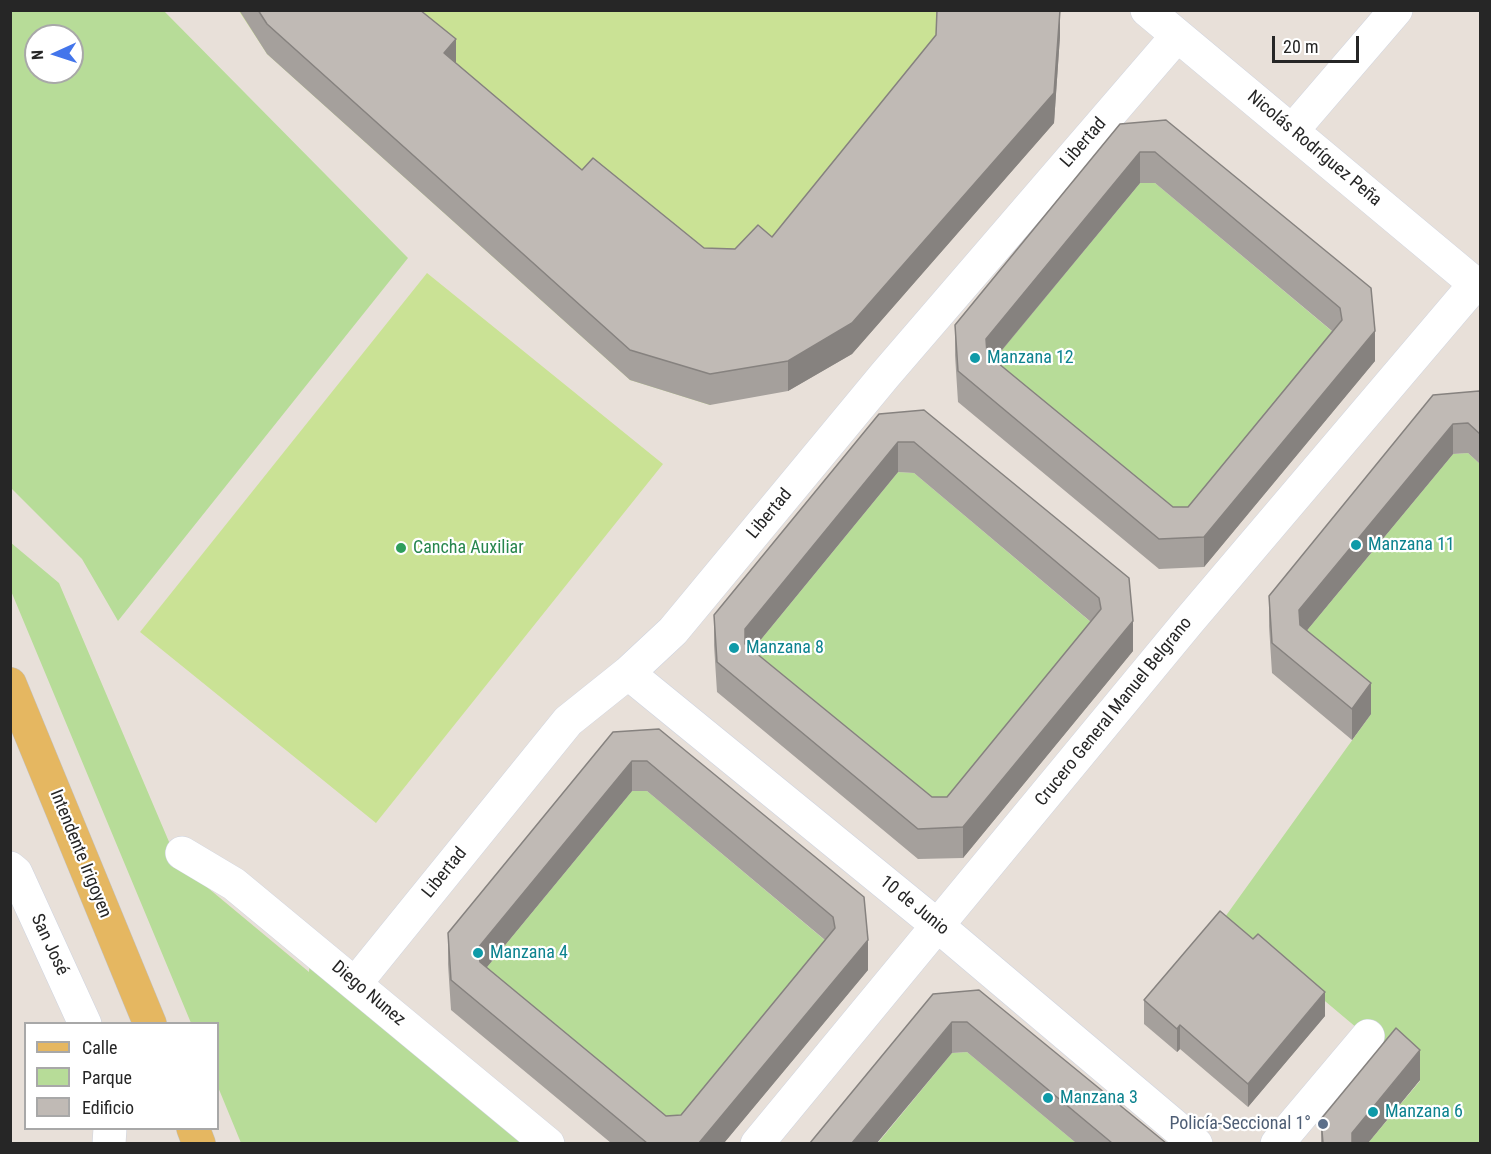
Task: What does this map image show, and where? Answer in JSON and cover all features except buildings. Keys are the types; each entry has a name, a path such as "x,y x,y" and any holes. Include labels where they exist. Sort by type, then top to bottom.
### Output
{"main road":[{"name":"Intendente Irigoyen","path":"10,684 150,1022"}],"street":[{"name":"Nicolás Rodríguez Peña","path":"1147,10 1478,286"},
{"path":"1292,131 1396,10"},
{"name":"Libertad","path":"355,984 568,721 628,673 673,632 885,375 1177,36"},
{"name":"Crucero General Manuel Belgrano","path":"757,1143 1188,622 1478,286"},
{"name":"10 de Junio","path":"628,673 938,926 1196,1143"},
{"name":"Diego Nunez","path":"182,853 234,884 548,1143"},
{"name":"San José","path":"10,868 16,873 85,1022"},
{"path":"1277,1143 1368,1036"}],"green space":[{"path":"10,11 164,11 408,258 118,621 82,559 11,488"},
{"path":"239,11 1058,11 710,405 630,380 267,54"},
{"path":"1140,183 1155,183 1340,338 1188,537 986,369"},
{"name":"Cancha Auxiliar","path":"427,273 663,464 376,823 140,632"},
{"path":"1468,453 1480,464 1480,1143 1368,1143 1420,1081 1225,917 1371,714 1299,640 1453,454"},
{"path":"898,472 914,473 1099,629 947,827 745,659"},
{"path":"10,542 59,583 178,863 309,972 310,948 538,1143 241,1143 219,1089 219,1022 191,1022 11,591"},
{"path":"632,791 647,791 833,947 683,1143 478,978"},
{"path":"967,1052 1076,1143 877,1144 952,1053"}],"place":[{"name":"Manzana 12","path":"975,358"},
{"name":"Manzana 11","path":"1356,545"},
{"name":"Cancha Auxiliar","path":"401,548"},
{"name":"Manzana 8","path":"734,648"},
{"name":"Manzana 4","path":"478,953"},
{"name":"Manzana 3","path":"1048,1098"},
{"name":"Manzana 6","path":"1373,1112"},
{"name":"Policía-Seccional 1°","path":"1323,1124"}]}
